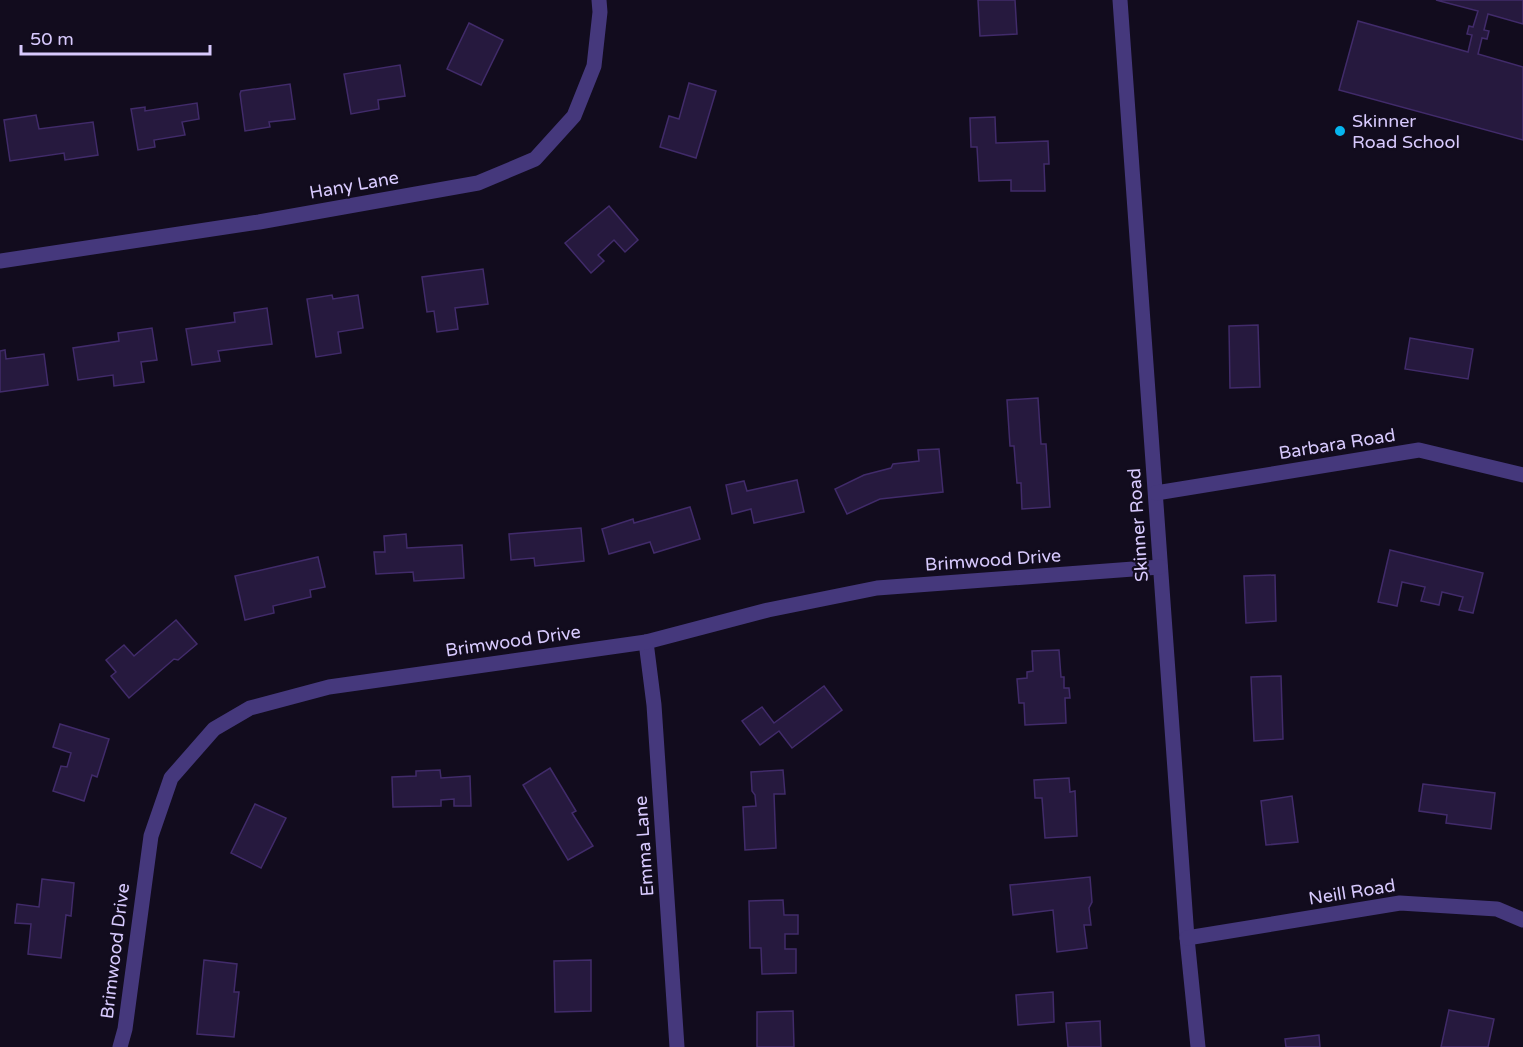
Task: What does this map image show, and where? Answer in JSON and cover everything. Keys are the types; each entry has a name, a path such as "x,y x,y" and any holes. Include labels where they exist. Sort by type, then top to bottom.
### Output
{"street":[{"name":"Hany Lane","path":"0,261 260,222 478,183 535,159 574,116 594,66 600,12 599,0"},
{"name":"Skinner Road","path":"1120,0 1143,349 1156,493 1187,938 1198,1047"},
{"name":"Barbara Road","path":"1156,493 1419,450 1523,475"},
{"name":"Brimwood Drive","path":"120,1047 125,1029 151,836 171,778 214,729 250,708 329,687 646,642 768,610 876,588 1160,567"},
{"name":"Emma Lane","path":"646,642 654,705 677,1047"},
{"name":"Neill Road","path":"1187,938 1400,903 1497,909 1523,920"}],"building":[{"path":"978,0 1015,0 1017,34 980,36"},
{"path":"1436,0 1523,0 1523,24 1488,14 1484,30 1489,31 1487,39 1482,38 1478,54 1523,67 1523,140 1339,90 1358,21 1468,52 1472,35 1467,34 1469,26 1473,27 1478,11"},
{"path":"469,23 503,40 481,85 447,69"},
{"path":"400,65 405,96 378,100 379,109 351,114 344,74"},
{"path":"689,83 716,91 696,158 660,147 669,116 679,119"},
{"path":"290,84 295,119 269,122 270,127 245,131 241,91"},
{"path":"197,103 199,119 182,122 185,135 154,140 155,147 138,150 131,109 145,107 145,111"},
{"path":"36,115 39,129 93,122 98,155 65,160 64,153 10,161 4,120"},
{"path":"995,117 996,143 1048,141 1049,164 1044,164 1045,191 1011,191 1011,180 979,181 977,147 971,147 970,118"},
{"path":"609,206 638,240 625,252 614,240 598,255 604,261 591,273 565,243"},
{"path":"483,269 488,304 455,308 458,329 437,332 434,311 427,312 422,277"},
{"path":"332,295 333,299 358,295 363,328 338,332 341,353 316,357 307,299"},
{"path":"267,308 272,344 218,351 220,361 192,365 186,329 235,322 234,313"},
{"path":"1258,325 1260,387 1230,388 1229,326"},
{"path":"152,328 157,360 141,362 144,382 114,386 113,375 78,380 73,348 119,341 118,333"},
{"path":"1410,338 1473,349 1468,379 1405,369"},
{"path":"5,350 6,359 44,354 48,385 0,392 0,351"},
{"path":"1038,398 1041,444 1046,444 1050,507 1022,509 1021,483 1017,483 1014,446 1010,446 1007,400"},
{"path":"939,449 943,492 880,499 847,514 835,489 864,475 891,468 893,464 919,461 918,450"},
{"path":"797,480 804,512 754,523 751,509 732,514 726,485 744,481 747,491"},
{"path":"690,507 700,539 654,553 650,542 609,554 602,529 633,519 634,523"},
{"path":"581,528 584,561 535,566 534,558 511,560 509,534"},
{"path":"406,534 407,548 462,545 464,578 414,581 413,572 376,574 374,552 385,552 384,536"},
{"path":"1390,550 1483,573 1473,613 1459,610 1463,597 1442,592 1439,605 1421,601 1425,587 1402,582 1397,606 1378,602"},
{"path":"318,557 325,587 310,590 311,597 273,606 274,613 245,620 235,576"},
{"path":"1275,575 1276,621 1246,623 1244,576"},
{"path":"176,620 197,644 178,660 174,659 129,698 111,676 116,672 106,660 124,645 134,656"},
{"path":"1059,650 1061,677 1064,677 1064,688 1069,688 1070,698 1065,698 1066,723 1025,725 1024,703 1019,703 1017,679 1027,678 1027,672 1033,671 1032,651"},
{"path":"1281,676 1283,739 1254,741 1251,677"},
{"path":"824,686 842,710 792,748 779,731 760,745 742,721 762,707 774,723"},
{"path":"60,724 109,739 97,777 92,775 84,801 53,791 61,766 67,767 71,753 53,747"},
{"path":"550,768 576,811 572,813 593,846 568,860 523,785"},
{"path":"440,770 441,778 470,776 471,806 454,806 454,799 441,800 441,806 393,807 392,777 416,776 416,771"},
{"path":"783,770 785,794 774,794 776,848 745,850 743,807 756,806 751,772"},
{"path":"1069,778 1070,792 1075,791 1077,836 1045,838 1042,798 1035,798 1034,780"},
{"path":"1423,784 1495,793 1491,829 1446,823 1447,815 1419,811"},
{"path":"1292,796 1298,842 1266,845 1261,801"},
{"path":"255,804 286,818 261,868 231,853"},
{"path":"1090,877 1091,925 1084,925 1087,948 1057,952 1053,910 1013,915 1010,885"},
{"path":"42,879 74,883 71,916 66,915 61,958 28,954 31,924 15,923 17,904 39,907"},
{"path":"783,900 784,915 798,915 798,934 785,934 785,949 796,949 796,973 762,974 761,948 750,948 749,901"},
{"path":"204,960 237,964 234,992 239,992 234,1037 197,1034"},
{"path":"591,960 591,1011 555,1012 554,961"},
{"path":"1053,992 1054,1022 1018,1025 1016,995"},
{"path":"1449,1010 1494,1019 1488,1047 1441,1047"},
{"path":"793,1011 794,1047 757,1047 757,1012"},
{"path":"1100,1021 1101,1047 1068,1047 1066,1023"},
{"path":"1319,1035 1320,1047 1286,1047 1285,1039"}],"place":[{"name":"Skinner Road School","path":"1340,131"}]}
